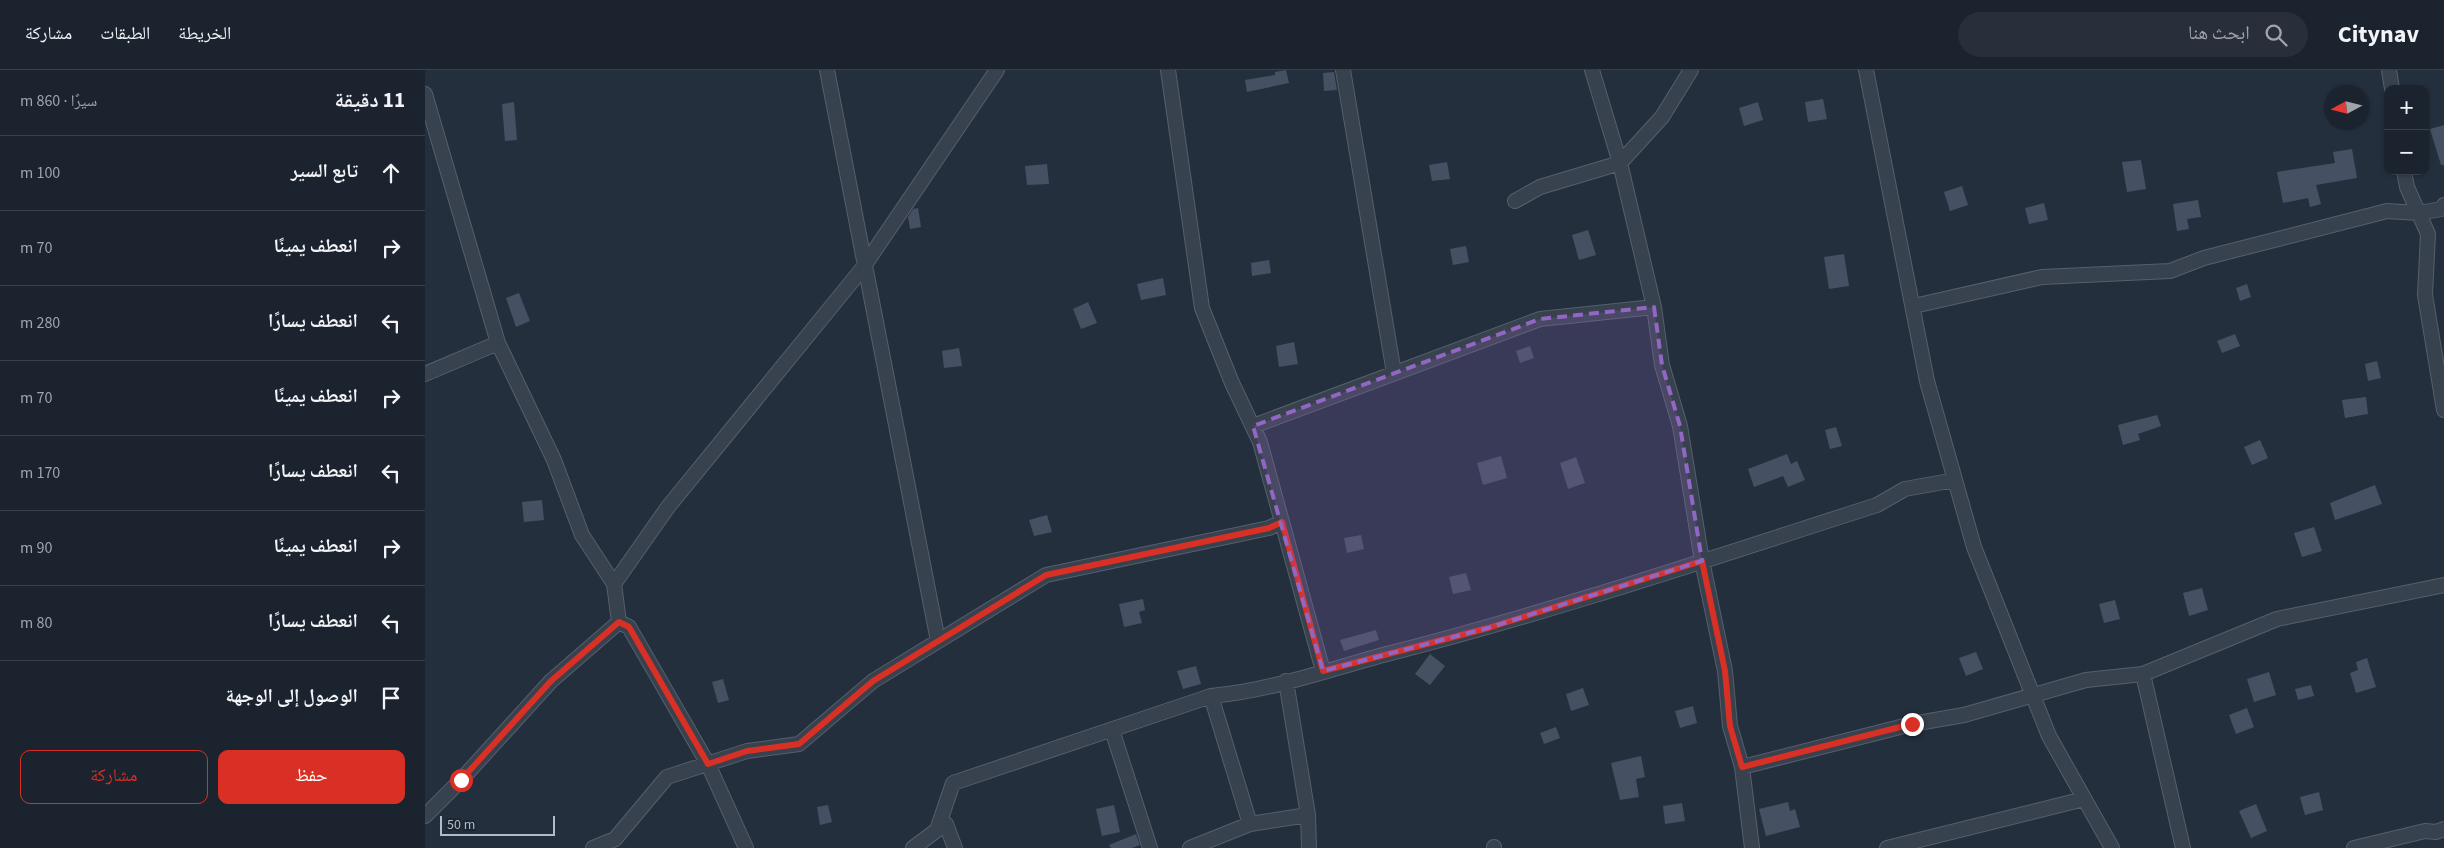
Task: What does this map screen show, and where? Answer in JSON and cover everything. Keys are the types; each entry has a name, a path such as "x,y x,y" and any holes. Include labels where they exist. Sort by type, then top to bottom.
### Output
{"street":[{"path":"827,70 938,641"},
{"path":"614,584 668,507 865,265 997,70"},
{"path":"1168,70 1202,308 1232,383 1261,442 1323,671"},
{"path":"1343,70 1394,373"},
{"path":"1591,70 1620,162 1653,307 1662,365 1680,426 1702,561 1725,671 1730,726 1742,767 1752,848"},
{"path":"1515,201 1540,187 1620,162 1662,118 1691,70"},
{"path":"1866,70 1914,306 1927,382 1974,547 2049,736 2112,848"},
{"path":"2389,70 2391,85"},
{"path":"425,94 499,343 554,460 582,535 614,584 619,622"},
{"path":"2405,175 2407,187 2428,234 2425,295 2444,410"},
{"path":"1914,306 2042,277 2170,271 2204,258 2387,211 2419,213 2441,210 2444,206"},
{"path":"1253,426 1540,319 1653,307"},
{"path":"425,374 499,343"},
{"path":"937,830 953,783 1211,696 1229,695 1488,628 1877,505 1905,489 1955,480"},
{"path":"593,848 615,839 667,777 747,751 799,744 873,681 1046,575 1269,528 1282,522"},
{"path":"1742,767 1912,724 1964,715 2087,680 2143,674 2277,619 2444,585"},
{"path":"619,622 629,627 708,764 746,848"},
{"path":"425,816 461,780 551,681 619,622"},
{"path":"2143,674 2183,848"},
{"path":"1286,681 1307,815 1309,848"},
{"path":"1211,696 1250,824"},
{"path":"1112,730 1150,848"},
{"path":"1887,848 2084,798"},
{"path":"1190,848 1250,824 1307,815"},
{"path":"913,848 947,824 955,848"},
{"path":"2354,848 2425,831 2436,832 2444,829"}],"highlighted area":[{"path":"1654,307 1662,365 1680,426 1702,561 1488,628 1323,671 1253,426 1540,319"}],"building":[{"path":"1286,70 1289,83 1247,92 1245,80 1275,75 1275,72"},
{"path":"1334,72 1337,90 1324,91 1323,73"},
{"path":"1823,99 1827,119 1808,122 1805,102"},
{"path":"514,102 517,140 505,141 502,104"},
{"path":"1758,102 1763,120 1744,126 1739,108"},
{"path":"2444,125 2444,165 2441,165 2430,129"},
{"path":"2352,149 2357,178 2316,185 2321,204 2310,207 2308,198 2283,203 2277,172 2335,163 2333,152"},
{"path":"2141,160 2146,189 2127,192 2122,162"},
{"path":"1447,162 1450,179 1432,181 1429,165"},
{"path":"1047,164 1049,184 1027,185 1025,166"},
{"path":"1962,186 1968,205 1950,211 1944,192"},
{"path":"2198,200 2201,217 2187,219 2189,229 2177,231 2173,204"},
{"path":"2044,203 2048,220 2029,224 2025,208"},
{"path":"918,208 921,227 910,229 908,217 913,209"},
{"path":"1588,230 1596,255 1579,260 1572,235"},
{"path":"1466,246 1469,262 1453,265 1450,249"},
{"path":"1844,254 1849,286 1829,289 1824,257"},
{"path":"1269,260 1271,273 1252,276 1251,263"},
{"path":"1163,278 1166,295 1141,300 1137,284"},
{"path":"2247,284 2251,297 2240,301 2236,288"},
{"path":"519,293 530,321 516,327 506,298"},
{"path":"1088,302 1097,323 1081,329 1073,309"},
{"path":"2235,334 2240,346 2222,353 2217,341"},
{"path":"1294,342 1298,364 1279,367 1276,346"},
{"path":"1530,346 1534,358 1520,363 1516,351"},
{"path":"959,348 962,366 944,368 942,351"},
{"path":"2377,361 2381,378 2368,381 2365,364"},
{"path":"2366,397 2368,414 2345,418 2342,400"},
{"path":"2157,415 2161,426 2138,434 2140,440 2123,445 2118,425"},
{"path":"1836,427 1842,446 1830,449 1825,430"},
{"path":"2260,440 2268,458 2252,465 2244,447"},
{"path":"1787,454 1791,464 1797,461 1805,480 1788,487 1783,476 1754,487 1748,469"},
{"path":"1501,456 1507,478 1483,485 1477,463"},
{"path":"1576,457 1585,483 1568,489 1560,463"},
{"path":"2375,485 2382,504 2335,520 2330,503"},
{"path":"542,500 544,520 524,522 522,502"},
{"path":"1047,515 1052,532 1034,536 1029,520"},
{"path":"2314,527 2322,551 2302,557 2294,533"},
{"path":"1361,535 1364,549 1347,553 1344,538"},
{"path":"1466,573 1471,590 1453,594 1449,577"},
{"path":"2202,588 2208,610 2189,616 2183,593"},
{"path":"1143,599 1145,610 1139,612 1142,623 1124,627 1119,604"},
{"path":"2115,600 2120,619 2104,623 2099,604"},
{"path":"1376,630 1379,640 1344,651 1340,640"},
{"path":"1976,652 1983,669 1966,676 1959,658"},
{"path":"1430,654 1445,666 1430,685 1415,674"},
{"path":"2367,658 2376,687 2356,693 2350,673 2358,670 2356,662"},
{"path":"1196,666 1201,684 1183,689 1177,671"},
{"path":"2269,672 2276,695 2254,702 2247,679"},
{"path":"723,679 729,700 718,703 712,682"},
{"path":"2311,685 2314,696 2298,700 2295,689"},
{"path":"1583,688 1589,705 1571,711 1566,694"},
{"path":"1693,706 1697,723 1680,728 1675,711"},
{"path":"2247,708 2254,727 2236,734 2229,715"},
{"path":"1556,727 1560,738 1544,744 1540,733"},
{"path":"1641,756 1645,777 1636,779 1639,797 1620,800 1611,763"},
{"path":"2319,792 2323,810 2305,815 2300,797"},
{"path":"1788,802 1790,811 1795,809 1800,827 1766,836 1759,809"},
{"path":"1682,803 1685,821 1665,824 1663,806"},
{"path":"2256,804 2267,831 2251,838 2239,811"},
{"path":"828,805 832,822 820,825 817,807"},
{"path":"1114,805 1120,832 1102,836 1096,809"},
{"path":"1136,834 1140,845 1132,848 1111,848 1109,845"}],"route":[{"path":"461,780 551,681 619,622 629,627 708,764 747,751 799,744 873,681 1046,575 1269,528 1282,522 1323,671 1488,628 1702,561 1725,671 1730,726 1742,767 1912,724"}]}
